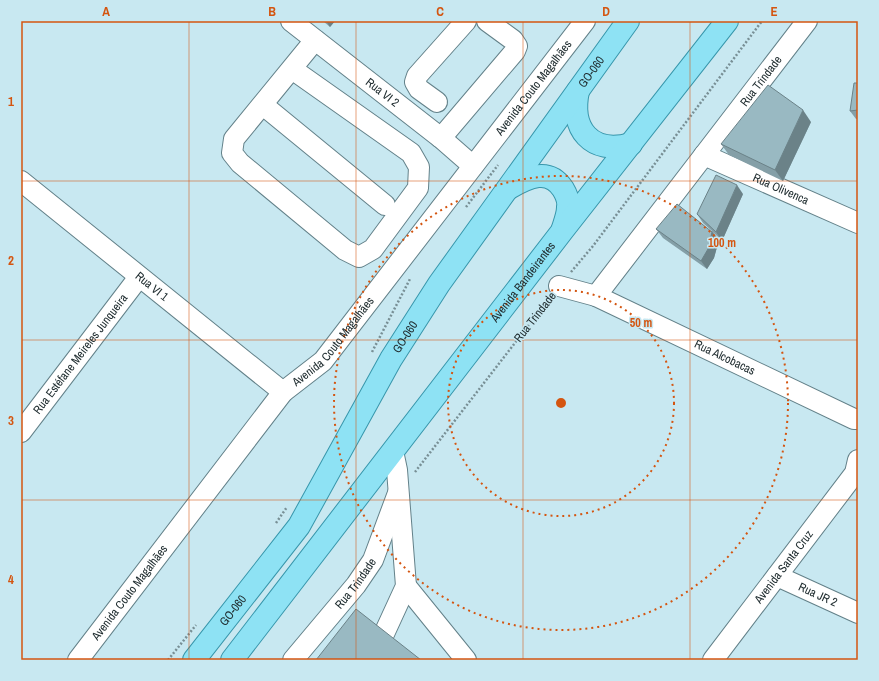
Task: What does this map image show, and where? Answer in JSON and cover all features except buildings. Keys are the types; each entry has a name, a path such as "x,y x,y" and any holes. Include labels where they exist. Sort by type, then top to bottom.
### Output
{"main road":[{"name":"GO-060","path":"194,660 299,526 391,359 439,284 628,21"},
{"name":"Avenida Bandeirantes","path":"393,451 563,230 727,21"},
{"path":"578,91 575,104 576,116 580,127 587,137 596,143 608,147 619,148 631,144"},
{"path":"506,190 522,180 536,175 548,176 559,183 566,194 569,206 563,230"},
{"path":"232,660 393,451"}],"street":[{"name":"Rua VI 2","path":"291,21 442,138 473,166"},
{"path":"437,102 419,89 415,82 417,76 466,21"},
{"path":"442,138 515,51 517,46 514,40 487,21"},
{"name":"Avenida Couto Magalhães","path":"78,660 283,392 323,361 585,21"},
{"name":"Rua Trindade","path":"559,286 596,296 807,21"},
{"path":"292,69 411,153 419,168 418,188 373,250 360,256 345,250 240,163 232,153 234,140 315,40"},
{"path":"263,105 385,205"},
{"name":"Rua Olivenca","path":"704,155 858,223"},
{"name":"Rua VI 1","path":"21,181 283,392"},
{"name":"Rua Estéfane Meireles Junqueira","path":"21,432 139,276"},
{"name":"Rua Alcobacas","path":"596,296 856,424"},
{"path":"384,636 406,586 397,470 393,451"},
{"name":"Avenida Santa Cruz","path":"713,660 857,468"},
{"name":"Rua Trindade","path":"292,660 356,585 373,560 398,493"},
{"name":"Rua JR 2","path":"777,576 858,613"},
{"path":"406,586 466,660"}],"path":[{"path":"559,286 593,246 762,21"},
{"name":"Rua Trindade","path":"398,493 559,286"}]}
